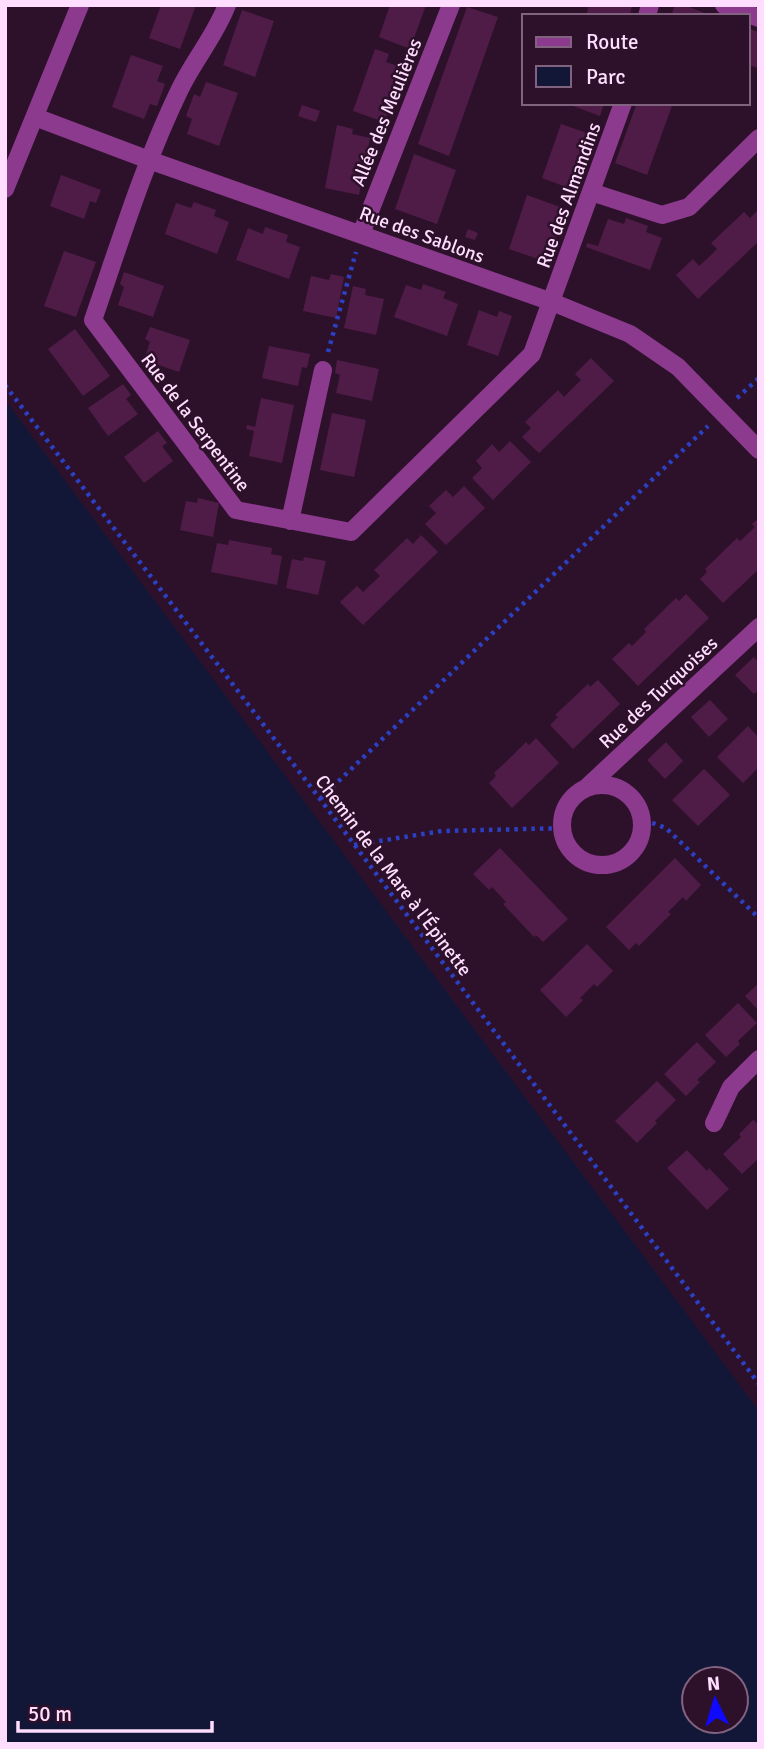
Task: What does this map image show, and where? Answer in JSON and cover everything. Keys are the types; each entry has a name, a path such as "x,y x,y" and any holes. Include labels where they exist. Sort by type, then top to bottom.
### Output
{"street":[{"path":"5,189 80,5"},
{"path":"149,160 181,86 219,24 227,5"},
{"name":"Allée des Meulières","path":"361,234 451,5"},
{"path":"724,5 748,14"},
{"name":"Rue des Almandins","path":"552,302 622,105"},
{"name":"Rue des Sablons","path":"34,117 552,302 630,334 678,367 759,450"},
{"path":"591,192 662,215 690,207 759,138"},
{"name":"Rue de la Serpentine","path":"149,160 93,320 236,510 351,533 532,354 552,302"},
{"path":"290,521 323,370"},
{"name":"Rue des Turquoises","path":"586,788 759,627"},
{"path":"606,785 622,790 637,805 639,819 642,834 630,855 619,862 605,865 587,862 576,855 564,838 565,809 573,797 586,788 606,785"},
{"path":"714,1123 731,1087 759,1059"}],"path":[{"path":"323,370 361,234"},
{"path":"320,799 759,377"},
{"name":"Chemin de la Mare à l'Épinette","path":"5,385 756,1375 759,1384"},
{"path":"639,819 666,828 759,918"},
{"path":"354,845 442,831 565,829"}],"green space":[{"path":"5,400 759,1411 759,1744 5,1744"}],"building":[{"path":"161,5 196,5 180,49 149,38"},
{"path":"390,5 426,5 410,49 379,37"},
{"path":"589,5 632,5 630,14 587,14"},
{"path":"675,5 684,5 707,14 672,14"},
{"path":"467,7 498,17 449,156 418,144"},
{"path":"242,10 274,21 255,77 223,65"},
{"path":"750,29 759,32 759,68 750,66"},
{"path":"375,49 389,54 386,62 404,68 384,122 353,111"},
{"path":"131,55 163,66 157,81 165,84 157,106 150,104 144,119 112,107"},
{"path":"206,82 238,93 219,146 187,134 192,119 186,116 194,94 200,97"},
{"path":"302,105 320,111 316,122 298,116"},
{"path":"570,105 603,105 600,116"},
{"path":"636,105 672,105 647,175 615,163"},
{"path":"561,124 593,135 574,190 542,178"},
{"path":"337,125 353,129 352,134 370,138 359,195 325,188"},
{"path":"414,154 456,170 437,224 395,209"},
{"path":"61,175 101,190 96,203 90,201 84,219 50,206"},
{"path":"527,195 560,207 555,222 561,224 553,247 546,245 541,260 509,249"},
{"path":"194,202 216,210 214,216 229,222 217,254 165,234 176,203 191,208"},
{"path":"759,209 759,241 698,299 676,275 693,259 699,266 717,249 711,243 744,212 750,218"},
{"path":"626,218 648,226 646,232 662,238 650,270 586,247 587,243 598,246 608,219 624,224"},
{"path":"265,227 288,235 286,242 300,247 289,279 236,260 248,228 263,234"},
{"path":"468,229 478,233 475,240 465,237"},
{"path":"64,251 96,262 76,317 44,306"},
{"path":"124,272 164,286 153,317 118,305 124,287 120,284"},
{"path":"331,274 344,277 336,318 303,311 311,276 329,280"},
{"path":"423,284 446,292 443,298 458,304 447,336 394,317 406,285 421,290"},
{"path":"353,286 366,289 365,295 384,299 376,335 344,328"},
{"path":"479,310 497,317 499,311 512,316 498,356 467,345"},
{"path":"150,327 190,340 179,372 144,360 150,342 145,339"},
{"path":"75,329 110,376 83,396 48,349"},
{"path":"269,346 310,354 307,368 302,367 298,386 262,378"},
{"path":"591,358 614,381 539,453 522,437 531,428 525,422 558,390 564,397 581,380 575,374"},
{"path":"337,360 379,369 372,401 336,393 340,375 335,373"},
{"path":"123,384 131,395 126,399 138,414 108,436 88,408"},
{"path":"261,398 294,405 282,463 249,456 254,431 246,429 247,425 255,427"},
{"path":"332,413 366,420 354,477 320,470"},
{"path":"158,431 167,443 162,446 173,461 144,483 124,457"},
{"path":"510,441 531,462 493,500 472,478 482,468 476,461 492,444 499,452"},
{"path":"464,486 485,508 446,545 425,524 436,513 429,506 446,490 453,497"},
{"path":"198,498 219,503 213,537 180,530 186,501 197,503"},
{"path":"759,518 759,569 723,603 700,579 707,572 705,569 737,538 740,541 755,527 752,524"},
{"path":"421,535 438,552 363,625 340,602 357,586 363,592 380,576 374,570 407,538 413,544"},
{"path":"229,540 272,548 271,554 282,556 277,585 211,572 217,543 228,545"},
{"path":"304,557 326,561 318,595 286,588 292,559 303,561"},
{"path":"686,594 709,618 638,686 612,659 629,643 632,646 646,632 644,629 676,598 679,601"},
{"path":"754,657 759,663 759,689 754,694 735,675"},
{"path":"598,680 620,704 573,749 550,725 558,717 555,715 588,684 590,687"},
{"path":"710,700 728,719 709,737 691,717"},
{"path":"748,726 759,738 759,767 743,783 717,757"},
{"path":"536,738 559,763 512,808 489,783 496,776 494,773 526,742 529,745"},
{"path":"666,742 683,761 665,779 647,760"},
{"path":"704,769 730,795 698,826 672,800"},
{"path":"500,848 568,919 543,942 536,935 534,937 503,904 506,902 492,887 489,890 473,874"},
{"path":"675,858 701,885 686,901 683,897 668,912 671,914 639,946 636,943 629,950 606,927"},
{"path":"587,944 613,971 597,987 594,984 566,1017 540,990"},
{"path":"759,983 759,1011 745,996"},
{"path":"738,1003 757,1023 726,1057 705,1035"},
{"path":"697,1042 716,1062 697,1080 700,1082 686,1096 664,1074"},
{"path":"657,1081 676,1100 637,1143 615,1121"},
{"path":"753,1120 759,1125 759,1158 742,1174 723,1154 741,1137 739,1134"},
{"path":"687,1150 729,1189 707,1210 667,1168"}]}
